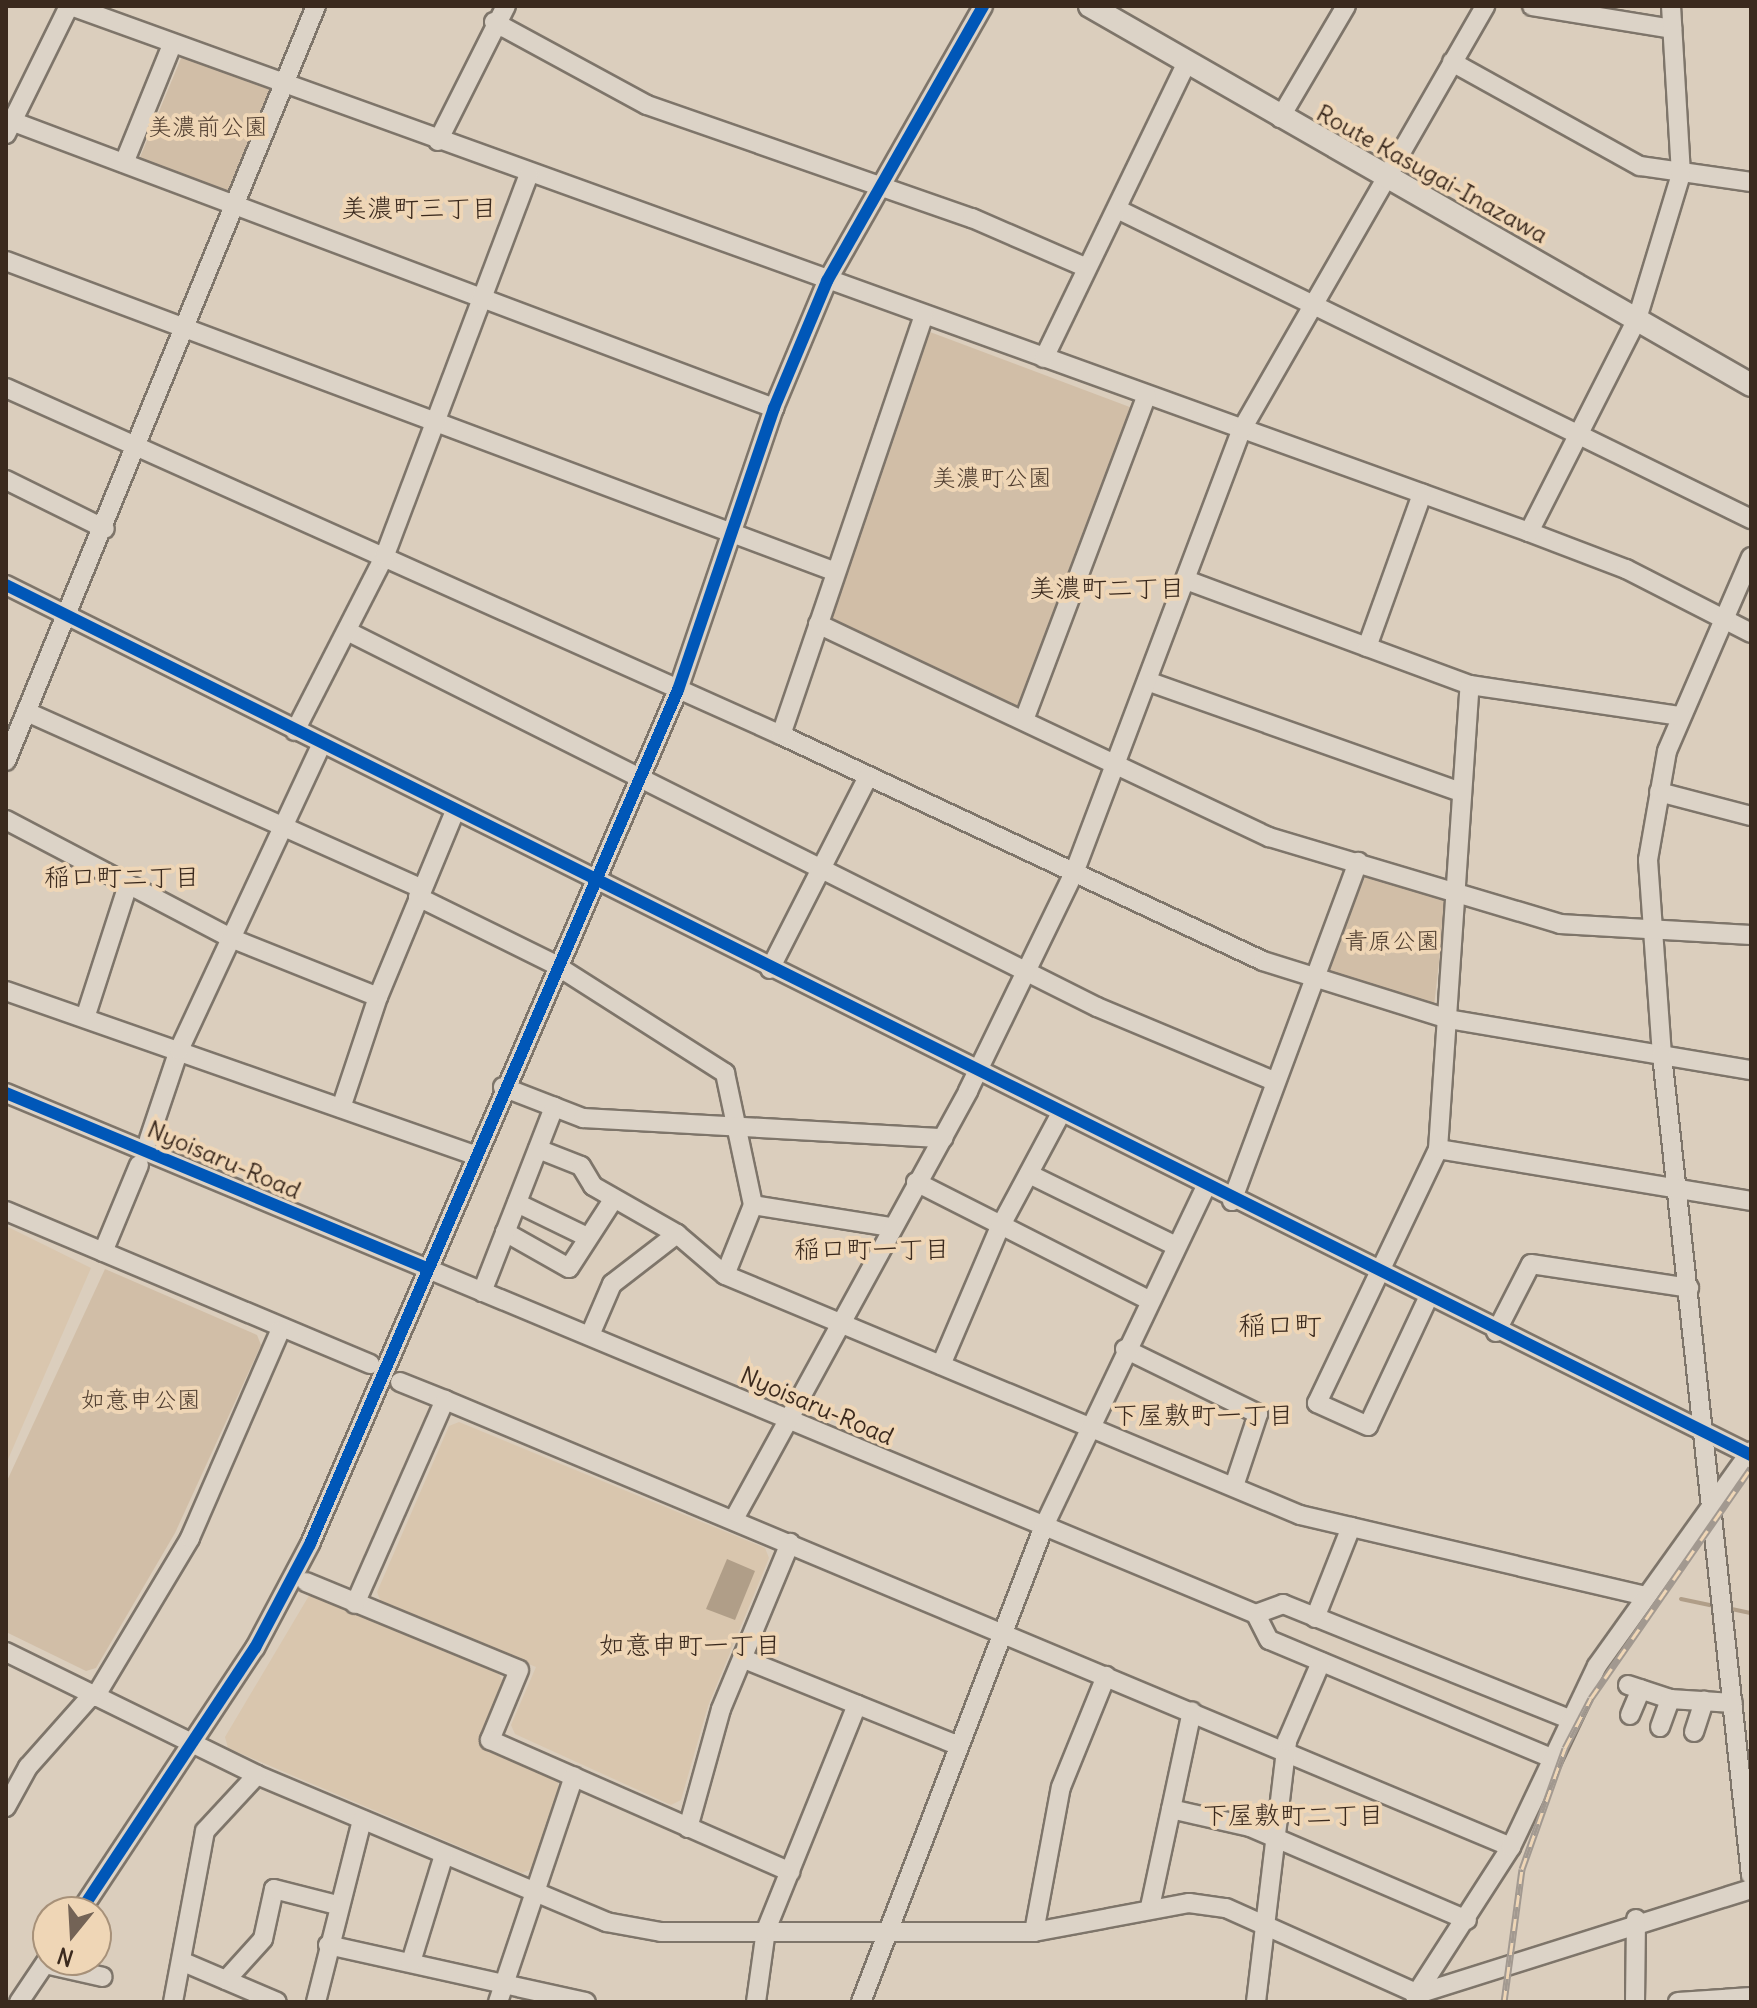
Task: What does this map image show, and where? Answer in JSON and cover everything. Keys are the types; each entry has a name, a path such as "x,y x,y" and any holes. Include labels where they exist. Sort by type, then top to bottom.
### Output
{"main road":[{"name":"Route Kasugai-Inazawa","path":"1105,10 1280,118 1751,385"}],"street":[{"path":"774,408 124,163 8,124 70,6 1529,532 1751,633"},
{"path":"6,761 19,715 69,618 316,6"},
{"path":"438,141 494,22 506,6"},
{"path":"91,1896 193,1747 310,1544 554,964 642,777 678,690 774,408 827,281 983,6"},
{"path":"1280,118 1346,6"},
{"path":"734,1519 891,1227 943,1138 1074,873 1242,429 1383,177 1485,6"},
{"path":"1532,6 1672,29"},
{"path":"1529,532 1637,319 1681,174 1671,6"},
{"path":"494,22 647,105 881,185 1087,268"},
{"path":"124,163 172,45"},
{"path":"1044,358 1187,62"},
{"path":"1452,62 1606,151 1681,174 1751,182"},
{"path":"295,731 385,555 529,174"},
{"path":"1117,209 1751,519"},
{"path":"6,261 836,572"},
{"path":"781,735 924,316"},
{"path":"6,388 385,555 781,735 1074,873 1314,980 1448,1019 1751,1070"},
{"path":"1024,720 1147,395"},
{"path":"6,480 105,529"},
{"path":"1367,647 1422,494"},
{"path":"1751,557 1681,716 1659,792 1648,860 1662,1055 1705,1431 1709,1516 1723,1607 1732,1698 1745,1760 1751,1875"},
{"path":"1186,580 1470,685 1681,716"},
{"path":"6,585 1205,1189 1750,1453 1709,1516 1645,1596 1567,1718 1511,1847 1467,1920 1412,1998"},
{"path":"818,624 1269,837 1560,924 1751,935"},
{"path":"347,631 1026,970 1274,1081"},
{"path":"1147,681 1460,792"},
{"path":"1428,1298 1368,1426 1317,1403 1438,1149 1460,792 1470,685"},
{"path":"19,715 420,892 554,964 725,1073 753,1205 725,1275"},
{"path":"149,1139 179,1050 322,744"},
{"path":"770,969 868,777"},
{"path":"1659,792 1751,816"},
{"path":"341,1108 378,997 455,811"},
{"path":"6,820 233,939 378,997"},
{"path":"1232,1201 1274,1081 1358,862"},
{"path":"85,1018 128,885"},
{"path":"6,991 475,1155"},
{"path":"503,1087 583,1118 943,1138"},
{"name":"Nyoisaru-Road","path":"6,1093 1256,1614"},
{"path":"482,1292 554,1107"},
{"path":"941,1365 1000,1227 1060,1115"},
{"path":"538,1149 581,1166 613,1200 677,1234 725,1275 1087,1427 1234,1486 1351,1527 1645,1596"},
{"path":"1438,1149 1751,1201"},
{"path":"103,1252 139,1165"},
{"path":"1029,1174 1176,1246"},
{"path":"916,1182 1149,1300"},
{"path":"861,2002 882,1931 1044,1526 1087,1427 1205,1189"},
{"path":"505,1232 569,1268 585,1236 613,1200"},
{"path":"517,1203 585,1236"},
{"path":"753,1205 891,1227"},
{"path":"6,1211 280,1331 370,1364"},
{"path":"590,1335 612,1284 677,1234"},
{"path":"1496,1332 1531,1264 1689,1288"},
{"path":"7,1803 94,1696 190,1538 280,1331"},
{"path":"1125,1349 1258,1414 1234,1486"},
{"path":"400,1382 1002,1630 1511,1847"},
{"path":"355,1604 445,1400"},
{"path":"1315,1618 1351,1527"},
{"path":"688,1828 744,1659 790,1543"},
{"path":"306,1582 519,1670 490,1740 790,1872"},
{"path":"1549,1757 1269,1640 1256,1614 1283,1604 1567,1718"},
{"path":"6,1652 193,1747 362,1820 606,1922 661,1932 1034,1932 1150,1907 1226,1908 1412,1998 1636,1919 1751,1889"},
{"path":"744,1659 957,1745"},
{"path":"1256,2002 1285,1752 1321,1662"},
{"path":"1034,1932 1061,1787 1106,1676"},
{"path":"1630,1715 1634,1687 1670,1699 1704,1701 1751,1694"},
{"path":"1660,1727 1670,1699"},
{"path":"1694,1732 1704,1701"},
{"path":"756,2002 766,1930 857,1705"},
{"path":"1150,1907 1192,1711"},
{"path":"173,2002 205,1831 257,1775"},
{"path":"500,1996 574,1776"},
{"path":"1171,1809 1275,1837 1467,1920"},
{"path":"316,2002 337,1905 362,1820"},
{"path":"411,1962 444,1855"},
{"path":"226,1980 263,1939 274,1889 337,1905"},
{"path":"1635,2002 1636,1919"},
{"path":"328,1945 411,1962 500,1996 586,2002"},
{"path":"181,1961 277,2002"},
{"path":"19,2002 37,1976"},
{"path":"1678,2002 1751,1997"}],"shaded area":[{"path":"6,1226 91,1268 6,1464"},
{"path":"459,1422 765,1548 769,1558 708,1706 681,1800 671,1805 515,1734 511,1725 536,1667 381,1602 377,1592 449,1426"},
{"path":"727,1559 755,1571 735,1620 706,1609"},
{"path":"310,1594 499,1674 504,1685 482,1742 557,1778 559,1788 532,1869 522,1873 228,1748 225,1737"}],"green space":[{"name":"美濃前公園","path":"182,56 278,91 234,199 138,162"},
{"name":"美濃町公園","path":"930,332 1135,409 1017,710 828,617"},
{"name":"青原公園","path":"1367,873 1446,900 1434,1006 1325,970"},
{"name":"如意申公園","path":"105,1269 257,1335 261,1345 175,1533 96,1668 86,1671 6,1632 6,1483"}],"waterway":[{"path":"1681,1599 1714,1606"},
{"path":"1727,1608 1751,1613"}],"railway":[{"path":"1504,2002 1522,1869 1565,1748 1591,1698 1751,1468"}],"cycle path":[{"path":"91,1896 255,1648 310,1544 678,690 774,408 827,281 983,6"},
{"path":"6,585 1751,1455"},
{"path":"6,1093 426,1268"}],"district":[{"name":"美濃町三丁目","path":"419,208"},
{"name":"美濃町二丁目","path":"1107,588"},
{"name":"稲口町二丁目","path":"122,877"},
{"name":"稲口町一丁目","path":"872,1249"},
{"name":"稲口町","path":"1280,1325"},
{"name":"下屋敷町一丁目","path":"1203,1415"},
{"name":"如意申町一丁目","path":"690,1645"},
{"name":"下屋敷町二丁目","path":"1293,1815"}]}
